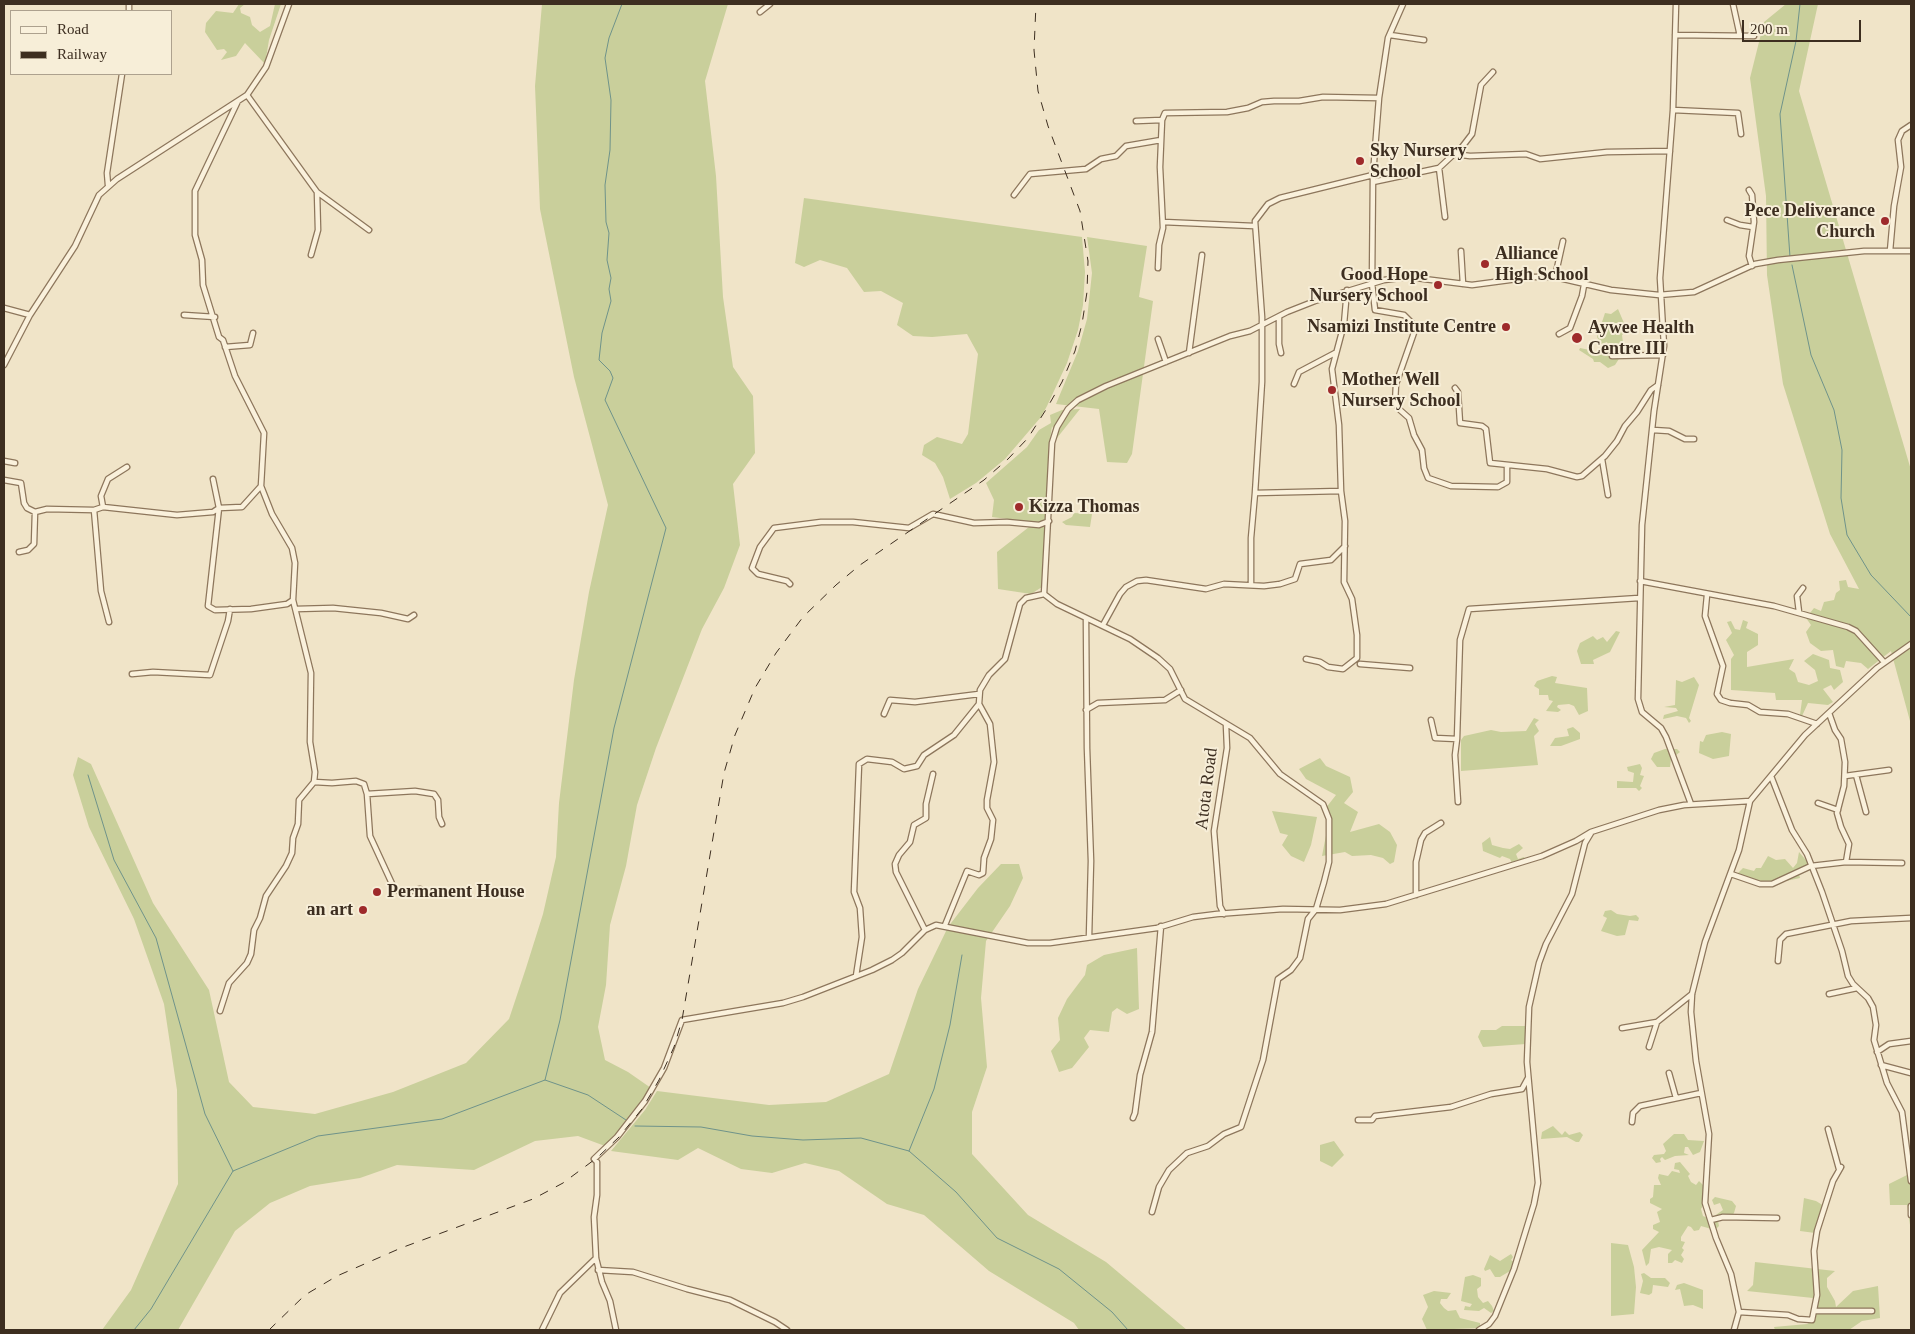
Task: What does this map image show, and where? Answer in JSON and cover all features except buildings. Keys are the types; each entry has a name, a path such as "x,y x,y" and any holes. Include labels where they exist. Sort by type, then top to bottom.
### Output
{"street":[{"path":"4,365 30,315 75,246 99,195 108,185 162,148 247,94 266,68 288,4"},
{"path":"760,12 770,4"},
{"path":"1403,4 1390,35 1379,98 1373,176 1372,283 1376,311 1404,315 1416,325 1396,384 1394,396 1400,410 1409,418 1414,435 1422,450 1424,468 1428,478 1451,486 1498,487 1507,482 1507,465"},
{"path":"1676,4 1673,110 1662,233 1659,295 1663,317 1663,355 1642,525 1638,699 1642,712 1660,728 1666,737 1691,804"},
{"path":"1733,4 1740,36"},
{"path":"1390,35 1424,40"},
{"path":"1675,35 1754,36"},
{"path":"1373,182 1438,168 1462,147 1472,134 1481,85 1493,72"},
{"path":"108,185 107,173 122,75"},
{"path":"247,94 317,192 369,230"},
{"path":"1158,268 1162,222 1161,140 1164,114 1168,112 1227,112 1248,108 1262,102 1300,101 1323,97 1379,98"},
{"path":"220,1011 229,983 249,960 254,930 260,918 266,896 286,866 292,853 293,838 298,824 299,800 314,782 315,762 310,742 311,673 293,600 295,563 292,548 278,526 261,486 264,433 235,376 226,347 219,337 215,317 204,285 202,260 195,235 194,197 202,173 238,101"},
{"path":"1673,110 1738,113 1740,134"},
{"path":"1136,121 1162,120"},
{"path":"1890,251 1894,206 1901,167 1898,140 1902,131 1911,125"},
{"path":"1014,194 1030,174 1086,169 1101,160 1116,156 1126,146 1161,140"},
{"path":"1454,154 1470,156 1526,154 1540,159 1607,152 1670,151"},
{"path":"1438,168 1445,217"},
{"path":"1251,584 1251,538 1262,382 1262,324 1254,226 1256,219 1272,201 1373,176"},
{"path":"1749,190 1752,195 1753,227 1749,256 1752,266"},
{"path":"311,255 318,230 317,192"},
{"path":"1726,220 1753,227"},
{"path":"1162,222 1254,226"},
{"path":"1555,277 1563,241"},
{"path":"1461,251 1463,284"},
{"path":"1044,594 1052,443 1057,427 1068,409 1074,403 1090,394 1230,336 1250,331 1279,316 1347,290 1372,283 1408,277 1463,284 1484,284 1532,277 1555,277 1584,285 1659,295 1694,292 1752,266 1795,257 1911,251"},
{"path":"1189,353 1202,255"},
{"path":"1559,334 1570,328 1582,296 1584,285"},
{"path":"1306,659 1320,662 1328,667 1343,669 1356,660 1357,634 1353,604 1344,582 1345,521 1341,491 1340,425 1332,369 1344,324 1347,290"},
{"path":"4,308 30,315"},
{"path":"184,315 215,317"},
{"path":"1279,316 1278,344 1281,353"},
{"path":"226,347 250,345 253,333"},
{"path":"1158,339 1166,362"},
{"path":"1294,384 1298,372 1335,353"},
{"path":"1612,356 1663,355"},
{"path":"1455,388 1459,397 1460,423 1485,427 1488,434 1490,463 1546,469 1580,477 1602,458 1617,441 1650,390 1658,385"},
{"path":"1653,430 1669,431 1685,439 1694,439"},
{"path":"1602,458 1608,495"},
{"path":"4,461 15,462"},
{"path":"103,507 101,496 108,479 127,467"},
{"path":"213,479 219,508 207,601 208,606 215,610 256,609 286,604 293,600"},
{"path":"4,480 21,483 24,503 35,512"},
{"path":"35,512 48,509 94,510 103,507 177,516 188,513 204,514 219,508 242,507 261,486"},
{"path":"1255,493 1341,491"},
{"path":"94,510 101,591 109,622"},
{"path":"19,552 28,550 34,544 35,512"},
{"path":"790,584 787,581 758,574 752,568 760,547 774,528 821,522 853,522 908,528 933,514 974,523 1006,522 1039,525 1049,521"},
{"path":"1103,625 1120,594 1126,587 1141,580 1206,589 1220,584 1272,585 1294,580 1300,564 1332,560 1345,545"},
{"path":"1640,581 1707,595 1770,605 1853,629 1884,662"},
{"path":"1799,612 1796,596 1803,588"},
{"path":"1044,594 1057,604 1103,625 1163,662 1193,705 1226,726 1250,738 1280,774 1324,806 1330,830 1329,862 1316,909 1308,919 1300,958 1291,970 1278,979 1263,1060 1241,1127 1224,1134 1208,1146 1188,1153 1169,1170 1159,1187 1152,1212"},
{"path":"945,925 967,871 978,875 983,873 984,858 991,839 993,820 987,808 987,800 994,762 990,724 979,704 979,694 985,681 1005,659 1020,604 1026,598 1044,594"},
{"path":"1707,595 1705,616 1723,666 1717,694 1721,700 1748,705 1760,712 1788,714 1817,724"},
{"path":"1458,802 1455,755 1460,640 1469,610 1639,598"},
{"path":"296,609 333,608 381,613 408,619 414,615"},
{"path":"132,674 153,672 210,675 228,622 230,609"},
{"path":"1086,618 1086,710 1091,861 1089,936"},
{"path":"1734,1330 1739,1312 1731,1274 1705,1203 1709,1134 1701,1093 1692,1024 1692,994 1706,939 1743,839 1750,801 1817,724 1884,662 1911,644"},
{"path":"1360,664 1410,668"},
{"path":"1086,710 1098,703 1165,700 1181,690"},
{"path":"884,714 890,700 914,702 979,694"},
{"path":"856,976 862,936 860,908 854,892 858,817 856,784 859,764 867,759 892,762 904,769 917,766 924,755 954,735 979,704"},
{"path":"1829,713 1844,750 1845,776 1838,810 1841,827 1849,844 1850,854 1846,862"},
{"path":"1431,720 1434,738 1457,739"},
{"name":"Atota Road","path":"1224,914 1220,906 1214,831 1227,748 1226,726"},
{"path":"1845,776 1889,770"},
{"path":"926,930 896,872 895,864 899,854 910,842 914,825 926,818 926,804 933,774"},
{"path":"1771,776 1792,830 1805,851 1834,924 1848,976 1868,998 1873,1007 1876,1026 1873,1037 1890,1090 1902,1112 1911,1181"},
{"path":"1856,776 1866,812"},
{"path":"314,782 361,782 366,787 371,840 394,888 401,893 420,889"},
{"path":"367,794 415,791 434,794 438,800 437,812 442,824"},
{"path":"616,1330 610,1301 598,1270 596,1258 594,1217 597,1196 597,1162 594,1159 617,1137 645,1102 664,1068 681,1020 704,1014 792,1000 878,968 902,953 926,930 936,925 945,925 1028,943 1050,943 1161,926 1194,917 1252,910 1347,910 1386,904 1542,856 1591,832 1659,810 1691,804 1750,801"},
{"path":"1818,803 1838,810"},
{"path":"1416,895 1416,862 1421,840 1425,833 1441,823"},
{"path":"1479,1330 1489,1324 1502,1301 1528,1227 1537,1191 1538,1176 1528,1078 1527,1034 1534,982 1546,944 1577,880 1585,843 1591,832"},
{"path":"1731,874 1760,884 1772,884 1811,866 1846,862 1902,862"},
{"path":"1778,961 1778,944 1783,936 1834,924 1867,919 1911,918"},
{"path":"1133,1118 1140,1075 1154,1022 1161,926"},
{"path":"1829,994 1857,988"},
{"path":"1622,1028 1657,1022 1692,994"},
{"path":"1648,1047 1657,1022"},
{"path":"1876,1045 1883,1046 1911,1040"},
{"path":"1877,1052 1883,1046"},
{"path":"1881,1065 1911,1073"},
{"path":"1669,1073 1676,1098"},
{"path":"1358,1120 1372,1120 1375,1116 1450,1107 1491,1094 1522,1089 1528,1078"},
{"path":"1632,1122 1633,1113 1640,1106 1701,1093"},
{"path":"1739,1312 1788,1315 1798,1319 1812,1320 1818,1282 1815,1245 1827,1198 1840,1168 1828,1129"},
{"path":"1911,1206 1911,1215"},
{"path":"1711,1220 1723,1217 1777,1218"},
{"path":"542,1330 560,1293 596,1258"},
{"path":"598,1270 633,1272 686,1290 730,1300 787,1330"},
{"path":"1814,1311 1872,1311"}],"green space":[{"path":"239,4 245,4 240,8 241,13 250,17 252,25 260,32 270,26 275,4 281,4 269,40 265,64 245,43 236,56 221,60 227,52 224,49 217,50 205,32 206,23 216,11 233,13"},
{"path":"542,4 728,4 705,81 716,176 723,297 733,367 753,396 755,453 733,484 740,545 724,588 702,629 656,748 637,805 626,866 610,925 606,985 598,1027 605,1060 628,1072 651,1088 640,1107 605,1146 578,1136 535,1141 474,1170 397,1165 360,1178 310,1186 270,1203 235,1231 178,1330 102,1330 131,1290 178,1184 177,1090 164,1004 134,919 89,827 73,775 78,757 91,764 153,903 209,990 229,1082 253,1107 315,1114 393,1092 466,1063 509,1019 526,968 543,914 556,857 559,803 574,680 589,592 608,505 574,377 540,209 535,86"},
{"path":"1786,4 1818,4 1799,91 1911,470 1911,743 1910,721 1891,651 1868,669 1861,663 1846,661 1844,668 1836,666 1833,650 1821,651 1810,643 1806,632 1811,625 1806,618 1814,608 1821,611 1824,602 1834,600 1836,593 1840,590 1839,581 1846,580 1848,587 1859,589 1830,534 1783,384 1767,275 1766,196 1750,78 1764,22"},
{"path":"804,198 1082,237 1085,272 1083,305 1078,330 1067,363 1047,406 1041,417 1005,459 976,483 950,499 943,477 935,463 922,455 924,445 937,437 962,444 968,434 978,354 967,334 932,337 913,336 897,325 903,303 881,291 864,292 847,268 820,260 804,267 795,263"},
{"path":"1087,237 1147,246 1139,297 1153,301 1132,454 1127,463 1107,462 1099,409 1056,404 1078,351 1087,319 1092,273"},
{"path":"1618,309 1624,323 1631,327 1622,335 1624,351 1615,365 1608,368 1600,362 1594,362 1593,359 1579,350 1580,348 1599,352 1609,347 1607,342 1601,344 1597,337 1605,313 1611,314"},
{"path":"1080,409 1057,438 1052,426 1049,447 1049,519 1039,523 992,517 994,500 986,483 1027,447 1039,430 1051,423 1050,415 1062,410"},
{"path":"1074,513 1092,514 1090,527 1066,525 1062,522 1072,517"},
{"path":"1029,527 1045,527 1042,587 1031,594 998,589 997,552"},
{"path":"1743,620 1748,622 1746,628 1758,634 1758,645 1747,652 1747,667 1794,659 1789,669 1795,673 1798,682 1809,685 1818,681 1815,670 1804,661 1813,654 1829,660 1830,668 1840,670 1843,682 1834,690 1831,685 1823,689 1833,702 1828,705 1808,703 1802,716 1800,715 1802,700 1776,700 1775,693 1731,690 1731,659 1734,655 1726,640 1732,633 1727,622 1731,621 1735,629 1740,630"},
{"path":"1616,631 1620,632 1610,652 1593,660 1594,664 1581,664 1577,651 1580,643 1593,636 1597,640 1603,637 1607,642"},
{"path":"1552,676 1557,677 1555,683 1587,688 1588,711 1579,715 1574,706 1569,704 1558,705 1557,707 1561,710 1558,712 1546,711 1553,701 1549,700 1548,695 1539,695 1539,689 1534,686 1537,681"},
{"path":"1694,677 1699,685 1689,718 1691,721 1689,723 1686,718 1677,716 1663,719 1664,715 1678,711 1676,708 1664,707 1675,705 1676,680 1682,682"},
{"path":"1534,718 1539,720 1535,724 1539,731 1534,736 1538,765 1461,771 1461,740 1464,736 1491,730 1501,732 1526,731"},
{"path":"1573,727 1580,733 1580,739 1561,746 1550,746 1555,738 1569,736 1567,729"},
{"path":"1722,732 1731,734 1729,756 1713,759 1699,753 1700,741 1703,742 1706,735"},
{"path":"1665,749 1677,749 1680,752 1671,759 1670,767 1657,767 1651,759 1654,753"},
{"path":"1320,758 1326,766 1350,777 1353,792 1344,803 1358,812 1350,832 1379,824 1390,832 1397,845 1394,862 1390,864 1383,858 1371,855 1352,856 1345,852 1322,856 1328,825 1325,809 1336,795 1306,779 1299,769"},
{"path":"1640,764 1642,768 1640,775 1644,776 1640,786 1642,788 1639,791 1636,788 1617,788 1617,781 1633,782 1634,773 1628,771 1627,767"},
{"path":"1272,811 1317,817 1311,845 1304,862 1291,856 1282,845 1288,835 1280,833"},
{"path":"1490,837 1492,845 1503,848 1510,849 1519,844 1523,848 1516,854 1518,859 1524,857 1525,861 1513,865 1510,859 1502,856 1500,858 1483,851 1482,843"},
{"path":"1799,852 1810,865 1799,874 1800,878 1786,881 1781,879 1770,883 1747,878 1738,873 1743,868 1754,871 1756,868 1761,868 1768,856 1776,860 1785,859 1793,868 1797,863"},
{"path":"1001,864 1019,864 1023,878 1010,906 986,941 981,998 987,1067 972,1112 972,1154 1028,1215 1106,1262 1187,1330 1079,1330 1074,1323 989,1271 924,1215 887,1204 839,1171 805,1163 772,1173 741,1169 698,1148 678,1160 611,1151 645,1110 657,1091 769,1105 826,1102 889,1074 918,989 948,927 978,888"},
{"path":"1611,910 1617,914 1636,915 1639,918 1638,921 1629,920 1625,935 1617,936 1601,931 1607,918 1603,916 1605,911"},
{"path":"1137,948 1139,1009 1127,1014 1117,1008 1112,1012 1109,1032 1090,1030 1084,1038 1089,1047 1072,1068 1059,1072 1051,1051 1060,1040 1058,1018 1067,999 1085,975 1087,965 1104,955"},
{"path":"1502,1026 1525,1026 1526,1044 1483,1047 1478,1037 1481,1030 1496,1030"},
{"path":"1553,1126 1562,1135 1565,1131 1569,1135 1580,1132 1583,1135 1579,1142 1567,1137 1541,1139 1542,1132"},
{"path":"1674,1134 1684,1134 1688,1140 1704,1141 1700,1152 1693,1155 1688,1147 1685,1147 1684,1153 1689,1155 1675,1156 1665,1160 1662,1157 1660,1159 1661,1162 1656,1163 1652,1158 1654,1155 1664,1154 1666,1151 1663,1144"},
{"path":"1334,1141 1344,1155 1332,1167 1320,1161 1320,1145"},
{"path":"1680,1162 1690,1174 1688,1176 1691,1182 1696,1185 1699,1181 1703,1185 1705,1202 1701,1209 1703,1216 1710,1219 1723,1210 1720,1203 1714,1205 1712,1200 1715,1197 1732,1201 1736,1206 1734,1213 1731,1217 1726,1216 1718,1221 1719,1226 1715,1230 1701,1226 1699,1230 1694,1231 1688,1226 1681,1237 1681,1241 1685,1242 1681,1255 1684,1259 1682,1263 1675,1260 1672,1263 1668,1263 1668,1254 1672,1250 1659,1247 1651,1249 1649,1263 1646,1266 1642,1250 1659,1232 1653,1229 1653,1225 1660,1222 1657,1212 1662,1209 1650,1203 1650,1199 1653,1197 1654,1185 1661,1185 1658,1178 1659,1174 1668,1176 1672,1171 1680,1173 1679,1170 1674,1169 1675,1163"},
{"path":"1911,1173 1910,1225 1907,1205 1890,1205 1889,1184"},
{"path":"1804,1198 1816,1201 1824,1206 1815,1233 1800,1231"},
{"path":"1611,1243 1628,1245 1634,1267 1636,1287 1634,1314 1611,1316"},
{"path":"1511,1254 1513,1257 1511,1260 1514,1262 1510,1271 1500,1277 1495,1277 1490,1269 1485,1271 1484,1269 1490,1255 1500,1261"},
{"path":"1755,1262 1835,1271 1827,1278 1827,1287 1835,1301 1836,1307 1853,1291 1878,1286 1880,1318 1862,1321 1849,1330 1775,1330 1774,1327 1807,1324 1816,1319 1813,1298 1747,1291 1753,1285"},
{"path":"1644,1273 1651,1278 1665,1278 1670,1283 1668,1287 1653,1285 1652,1293 1649,1295 1640,1293 1643,1281 1641,1274"},
{"path":"1473,1275 1481,1278 1481,1286 1477,1289 1478,1297 1483,1303 1488,1301 1494,1311 1491,1313 1484,1308 1479,1311 1464,1310 1465,1306 1470,1307 1472,1304 1461,1301 1465,1277"},
{"path":"1684,1283 1703,1290 1703,1309 1693,1305 1684,1306 1680,1289 1675,1290 1677,1285"},
{"path":"1434,1291 1451,1293 1447,1299 1441,1299 1440,1303 1444,1308 1448,1311 1456,1310 1460,1318 1480,1323 1480,1328 1427,1330 1422,1319 1428,1307 1423,1295"}],"waterway":[{"path":"545,1080 560,1020 614,728 666,528 605,400 613,378 610,371 599,360 602,333 611,301 609,289 611,278 607,260 609,233 606,222 605,185 610,150 611,100 605,58 609,38 622,4"},
{"path":"1790,257 1780,114 1796,41 1800,4"},
{"path":"1792,265 1811,355 1834,410 1842,450 1841,498 1847,535 1871,575 1911,617"},
{"path":"88,775 114,860 156,938 205,1114 233,1171"},
{"path":"909,1151 934,1089 950,1025 962,955"},
{"path":"134,1330 151,1309 233,1171 318,1136 442,1119 545,1080 588,1095 626,1120"},
{"path":"635,1126 701,1127 752,1136 803,1140 861,1138 909,1151 956,1192 997,1238 1059,1269 1112,1312 1128,1330"}],"railway":[{"path":"269,1330 305,1295 337,1276 401,1248 533,1199 563,1183 598,1157 619,1137 642,1109 659,1080 674,1047 682,1020 724,773 735,735 755,688 776,653 803,617 836,585 860,565 984,480 1028,438 1062,382 1075,351 1087,292 1088,261 1080,211 1048,126 1038,91 1034,50 1036,4"}],"place":[{"name":"Sky Nursery School","path":"1360,161"},
{"name":"Pece Deliverance Church","path":"1885,221"},
{"name":"Alliance High School","path":"1485,264"},
{"name":"Good Hope Nursery School","path":"1438,285"},
{"name":"Nsamizi Institute Centre","path":"1506,327"},
{"name":"Aywee Health Centre III","path":"1577,338"},
{"name":"Mother Well Nursery School","path":"1332,390"},
{"name":"Kizza Thomas","path":"1019,507"},
{"name":"Permanent House","path":"377,892"},
{"name":"an art","path":"363,910"}]}
